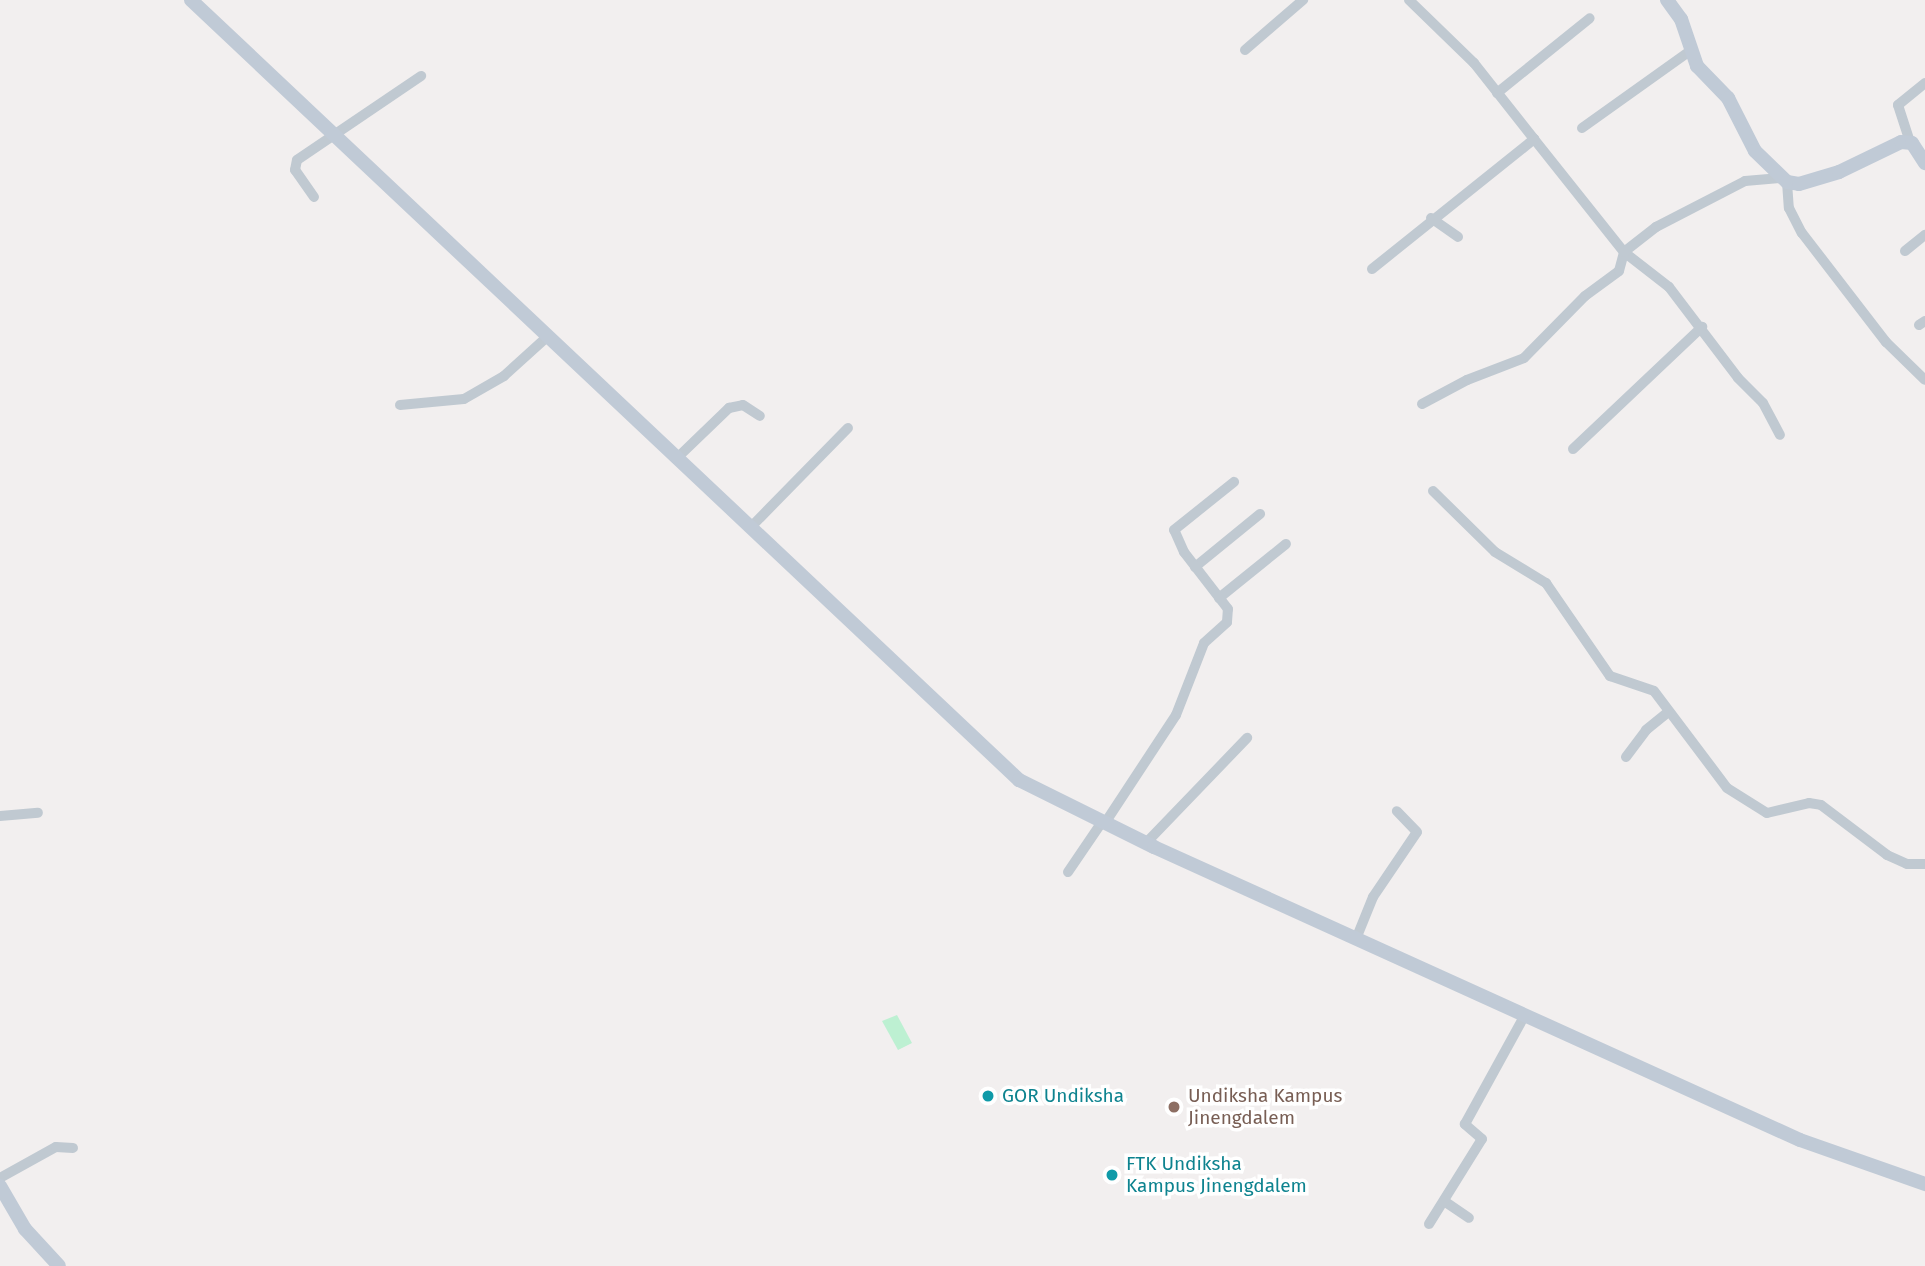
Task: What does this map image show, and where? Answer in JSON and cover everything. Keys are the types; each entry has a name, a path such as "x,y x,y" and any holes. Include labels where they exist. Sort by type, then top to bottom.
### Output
{"street":[{"path":"191,0 1009,773 1146,843 1800,1140 1925,1184"},
{"path":"1245,50 1303,0"},
{"path":"1409,0 1474,63 1624,253 1659,277 1702,327 1738,378 1763,402 1780,435"},
{"path":"1667,0 1681,19 1690,51 1701,71 1728,98 1755,151 1784,179 1787,199 1802,233 1886,342 1925,380"},
{"path":"1497,93 1590,18"},
{"path":"1582,128 1690,51"},
{"path":"314,197 294,164 332,133 421,76"},
{"path":"1925,83 1898,105 1910,142 1925,163"},
{"path":"1371,269 1431,218 1534,139"},
{"path":"1422,404 1467,380 1524,358 1585,296 1619,271 1624,253 1656,227 1715,195 1754,178 1818,179 1901,142 1910,142"},
{"path":"1431,218 1458,237"},
{"path":"1905,251 1924,237"},
{"path":"1573,449 1702,327"},
{"path":"400,405 464,399 503,377 547,337"},
{"path":"676,459 729,408 743,405 760,416"},
{"path":"750,528 848,428"},
{"path":"1068,872 1176,715 1204,643 1227,622 1228,608 1195,567 1174,530 1234,482"},
{"path":"1433,491 1495,552 1543,579 1605,671 1615,678 1652,689 1667,713 1722,783 1763,811 1821,805 1886,855 1907,864 1925,864"},
{"path":"1195,567 1260,514"},
{"path":"1219,598 1286,544"},
{"path":"1626,757 1646,730 1667,713"},
{"path":"1146,843 1247,738"},
{"path":"1356,939 1373,897 1417,832 1397,811"},
{"path":"0,816 38,813"},
{"path":"1429,1224 1482,1137 1465,1124 1525,1015"},
{"path":"0,1178 56,1147 73,1148"},
{"path":"0,1186 25,1229 59,1266"},
{"path":"1444,1200 1469,1218"}],"green space":[{"path":"897,1015 912,1043 898,1050 882,1021"}],"place":[{"name":"GOR Undiksha","path":"988,1096"},
{"name":"Undiksha Kampus Jinengdalem","path":"1174,1107"},
{"name":"FTK Undiksha Kampus Jinengdalem","path":"1112,1175"}]}
